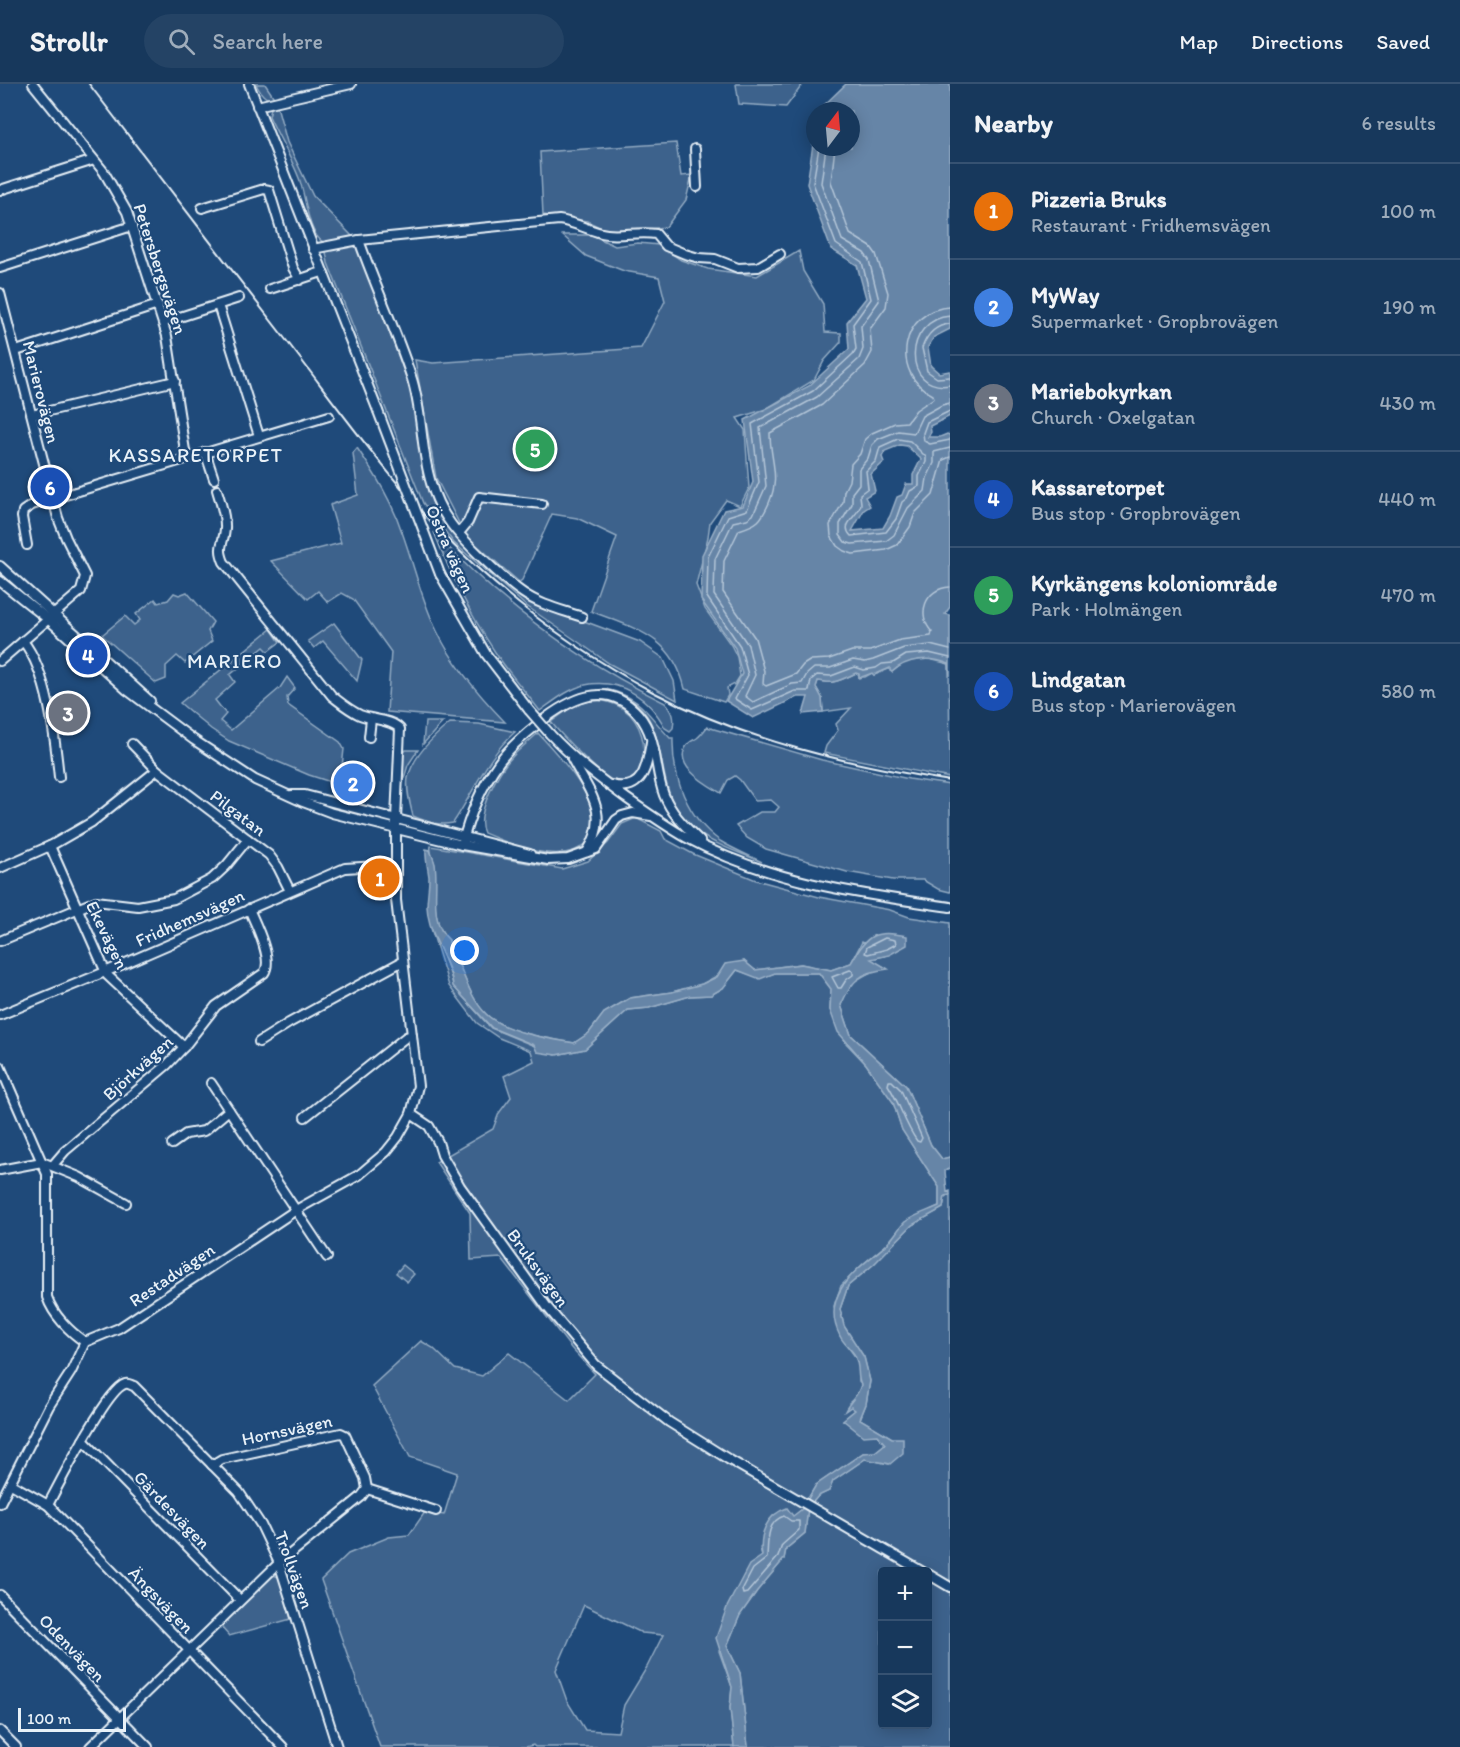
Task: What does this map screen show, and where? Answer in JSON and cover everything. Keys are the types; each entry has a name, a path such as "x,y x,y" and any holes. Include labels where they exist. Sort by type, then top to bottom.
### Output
{"street":[{"name":"Petersbergsvägen","path":"33,84 94,160 123,201 164,322 186,457"},
{"name":"Östra vägen","path":"249,84 440,574 486,654 529,710 570,755 607,784 651,816 706,847 766,872 834,889 950,907"},
{"path":"257,106 351,84"},
{"path":"695,149 697,187"},
{"path":"0,190 94,160"},
{"path":"202,208 264,189 269,190 293,268 300,280"},
{"path":"313,249 359,240 560,220 579,224 604,234 640,232 656,234 666,246 685,254 715,259 738,268 758,267 780,254"},
{"path":"0,268 132,226"},
{"path":"359,240 412,377 431,483 444,512 459,533 522,593 537,601 582,617"},
{"path":"270,289 322,272"},
{"name":"Marierovägen","path":"0,293 53,498 66,538 83,570 85,581 81,591 52,617"},
{"path":"164,322 239,298"},
{"path":"16,351 158,305"},
{"path":"218,305 259,436"},
{"path":"32,415 175,381"},
{"path":"27,545 22,517 23,511 32,505 329,416"},
{"path":"205,452 214,479"},
{"path":"217,490 225,523 220,544 220,553 224,562 332,696 345,707 371,719 396,725 400,729 395,865 399,931 418,1086 411,1114"},
{"path":"459,533 468,522 479,497 540,504"},
{"path":"0,566 127,690 238,770 290,795 305,795 462,845 548,860 568,860 596,849 616,820 622,816 633,813 651,816"},
{"path":"0,581 52,617"},
{"path":"0,661 52,617"},
{"path":"23,641 35,659 41,675 56,747 59,777"},
{"path":"462,845 483,790 499,762 514,744 548,716 570,702 588,695 600,695 628,704 642,719 656,751 662,786 668,802 678,820 706,847"},
{"path":"369,737 371,719"},
{"path":"607,784 624,787 635,783 645,770 652,741"},
{"name":"Pilgatan","path":"132,744 154,771 248,839 274,861 290,891"},
{"path":"570,755 595,805 598,819 597,833 586,853"},
{"path":"0,868 50,846 100,817 154,771"},
{"path":"396,823 465,835 548,860"},
{"path":"0,941 96,901 138,906 174,899 212,879 248,839"},
{"name":"Ekevägen","path":"50,846 105,972 184,1047"},
{"name":"Fridhemsvägen","path":"0,1015 345,868 395,865"},
{"name":"Björkvägen","path":"53,1165 66,1151 167,1065 216,1006 264,973 268,959 249,909"},
{"path":"259,1042 289,1023 403,961"},
{"path":"305,1117 406,1037 412,1035"},
{"path":"0,1066 48,1181 47,1297 53,1311 85,1342 71,1372 49,1406 0,1503"},
{"path":"211,1083 327,1257"},
{"path":"172,1144 189,1133 204,1131 229,1110"},
{"name":"Restadvägen","path":"85,1342 119,1329 296,1210 345,1184 375,1163 392,1146 411,1114"},
{"name":"Bruksvägen","path":"411,1114 429,1126 460,1186 547,1307 596,1365 669,1422 728,1459 914,1567"},
{"path":"0,1170 42,1162 80,1176 126,1203"},
{"name":"Trollvägen","path":"83,1440 116,1391 125,1384 134,1386 247,1504 267,1537 279,1563 337,1747"},
{"name":"Hornsvägen","path":"212,1465 222,1459 341,1432 345,1435 355,1456 365,1478 367,1489"},
{"path":"48,1506 83,1440"},
{"name":"Gärdesvägen","path":"83,1440 240,1600"},
{"name":"Ängsvägen","path":"11,1484 48,1506 283,1747"},
{"path":"90,1747 279,1563 361,1497 367,1489 436,1511"},
{"path":"932,1577 950,1587"},
{"name":"Odenvägen","path":"0,1595 148,1747"},
{"path":"0,1731 16,1747"}],"shaded area":[{"path":"256,84 265,84 275,99 266,97"},
{"path":"736,84 803,84 786,107 739,104"},
{"path":"277,106 287,142 313,196 353,237 323,242 313,230 299,178 269,116 271,108"},
{"path":"676,143 681,176 692,175 686,200 666,227 612,233 587,221 543,215 540,152"},
{"path":"562,235 592,235 615,246 638,243 659,245 681,260 708,269 757,276 799,251 803,271 823,304 825,332 841,333 841,342 824,361 814,380 766,409 737,418 745,430 749,488 740,506 726,500 710,522 696,585 705,609 737,657 740,676 735,684 727,688 728,695 724,702 685,689 671,657 650,637 591,611 617,537 577,518 552,514 522,580 519,582 464,534 468,527 460,525 436,478 415,360 433,363 641,348 665,301 659,277 624,271 586,256"},
{"path":"350,245 358,248 412,393 427,487 437,512 471,549 533,602 640,642 663,658 674,681 677,700 610,664 525,605 454,543 423,503 328,263 326,252 334,246"},
{"path":"357,448 377,478 393,509 426,607 443,644 467,679 505,722 387,712 391,652 353,599 342,593 328,602 318,591 308,599 271,561 341,543 330,505 358,495 353,453"},
{"path":"434,532 485,583 542,628 602,668 665,703 673,714 673,728 670,731 665,728 659,717 642,699 622,688 610,685 585,685 573,689 540,711 500,659 477,623"},
{"path":"187,592 213,622 208,631 212,641 185,663 177,656 166,666 166,679 156,683 102,635 125,616 134,625 140,620 136,614 155,599 158,603 168,600 174,593 179,595"},
{"path":"334,623 362,660 357,681 323,641 314,648 308,641"},
{"path":"271,629 280,642 268,651 264,647 230,675 235,682 215,700 226,714 220,721 231,730 280,688 287,677 295,688 287,697 288,705 340,742 344,749 340,785 309,775 229,741 180,703"},
{"path":"929,659 949,664 950,778 824,753 826,746 838,730 836,724 851,708 823,712 822,698 816,687 818,681 833,682 856,673 859,677 865,677 891,668 892,672 906,661"},
{"path":"606,689 628,697 636,702 670,738 673,738 675,768 684,796 690,808 708,831 720,841 762,862 726,848 704,836 684,821 672,803 652,724 636,704 624,696 597,690"},
{"path":"590,701 608,702 624,709 635,721 642,735 644,751 642,765 637,776 628,782 616,782 609,779 572,746 551,722 573,706"},
{"path":"425,722 443,722 423,744"},
{"path":"450,723 479,724 515,732 496,752 453,823 437,824 413,816 408,792 408,778 419,754"},
{"path":"707,727 822,760 909,779 950,785 950,892 938,889 923,880 893,880 847,872 766,849 747,838 736,826 760,812 775,812 779,807 771,800 755,801 735,776 728,780 721,793 692,773 683,758 684,751 689,743"},
{"path":"538,733 576,778 586,795 592,812 594,831 592,837 578,849 565,853 523,848 484,833 482,825 485,804 501,771 516,753"},
{"path":"406,750 418,750 408,765 402,785 403,754"},
{"path":"636,818 661,831 665,839 693,854 756,880 819,897 890,910 909,917 950,923 950,1157 942,1159 931,1145 906,1086 851,1035 841,1005 850,984 872,971 886,968 870,959 889,955 862,942 851,963 831,970 801,964 755,970 744,961 702,984 672,992 630,998 604,1013 589,1033 574,1043 515,1030 504,1026 486,1014 471,993 451,952 449,940 443,933 436,916 435,865 431,846 562,869 588,861 608,843 622,824"},
{"path":"430,925 453,986 491,1028 556,1055 585,1049 628,1010 649,1008 690,996 711,995 723,988 737,970 760,978 775,973 819,973 831,989 830,1010 846,1043 866,1064 893,1102 902,1130 939,1187 939,1206 905,1222 887,1244 841,1286 834,1306 840,1336 860,1367 861,1385 857,1396 849,1403 855,1410 843,1420 877,1435 885,1444 875,1452 863,1453 816,1485 802,1509 760,1548 762,1556 719,1651 732,1687 730,1708 734,1747 535,1747 533,1745 526,1747 380,1747 321,1580 348,1554 389,1537 409,1535 425,1512 444,1515 457,1473 410,1457 372,1386 421,1341 433,1348 455,1369 482,1376 509,1353 569,1400 595,1374 571,1348 501,1258 471,1260 470,1213 436,1162 493,1129 499,1113 511,1097 504,1076 534,1061 531,1051 499,1038 477,1023 449,986","holes":["584,1605 642,1633 663,1635 624,1705 618,1732 585,1730 567,1701 556,1670"]},
{"path":"950,1195 950,1747 748,1747 740,1673 727,1646 740,1615 784,1559 786,1549 805,1533 808,1508 818,1496 829,1491 833,1481 865,1459 889,1464 892,1438 860,1419 866,1404 870,1381 864,1357 844,1326 840,1309 848,1286 874,1264 912,1225 943,1208 945,1196"},
{"path":"403,1265 414,1274 407,1282 396,1273"},
{"path":"273,1575 279,1577 291,1619 229,1636 222,1628 222,1623"}],"water":[{"path":"846,84 950,84 950,329 934,337 928,347 931,366 939,373 950,371 950,416 930,426 931,432 928,437 950,435 950,607 945,614 950,615 950,676 949,664 927,659 912,661 892,672 890,668 859,678 859,674 856,673 833,682 818,681 816,687 822,698 823,712 803,714 808,697 797,697 753,718 726,701 742,674 735,648 701,600 702,555 724,510 743,506 753,482 745,420 809,386 849,349 847,322 866,298 857,265 831,249 807,184 811,156 860,156 860,102 827,102","holes":["900,445 907,446 921,459 913,475 913,484 906,484 902,495 897,497 883,528 852,531 864,510 870,506 865,497 875,491 871,474 884,462 882,457 885,451"]},
{"path":"426,849 430,850 435,864 436,914 439,924 449,940 451,952 478,1004 486,1014 504,1026 527,1034 574,1043 589,1033 604,1013 630,998 672,992 702,984 717,977 725,964 744,961 755,970 801,964 831,970 851,963 862,946 873,936 887,933 907,936 907,945 889,955 871,959 888,969 870,972 858,979 849,989 841,1005 851,1035 906,1086 931,1145 942,1159 950,1157 950,1168 945,1171 947,1192 950,1191 950,1195 945,1196 943,1208 912,1225 874,1264 848,1286 840,1309 844,1326 864,1357 870,1381 866,1404 860,1419 892,1438 903,1438 903,1453 890,1464 865,1459 833,1481 829,1491 818,1496 808,1508 805,1533 786,1549 784,1559 740,1615 727,1646 740,1673 748,1747 734,1747 730,1708 732,1687 716,1638 727,1607 749,1565 762,1556 763,1533 769,1520 787,1508 793,1516 802,1509 816,1485 863,1453 875,1452 885,1444 877,1435 863,1436 843,1420 855,1410 851,1407 845,1411 861,1385 856,1358 840,1336 834,1308 844,1284 887,1244 905,1222 939,1206 939,1187 902,1130 893,1102 866,1064 838,1032 830,1010 831,989 819,973 775,973 760,979 737,970 723,988 711,995 690,996 649,1008 628,1010 585,1049 556,1055 537,1052 534,1045 492,1028 453,986 450,971 432,931 427,911 429,877"}],"railway":[{"path":"89,84 395,480 458,550 509,596 593,657 653,692 688,709 724,724 798,748 873,767 950,781"}],"place":[{"name":"Kyrkängens koloniområde","path":"535,449"},
{"name":"Lindgatan","path":"50,487"},
{"name":"Kassaretorpet","path":"88,655"},
{"name":"Mariebokyrkan","path":"68,713"},
{"name":"MyWay","path":"353,783"},
{"name":"Pizzeria Bruks","path":"380,878"}],"district":[{"name":"KASSARETORPET","path":"196,455"},
{"name":"MARIERO","path":"235,661"}]}
